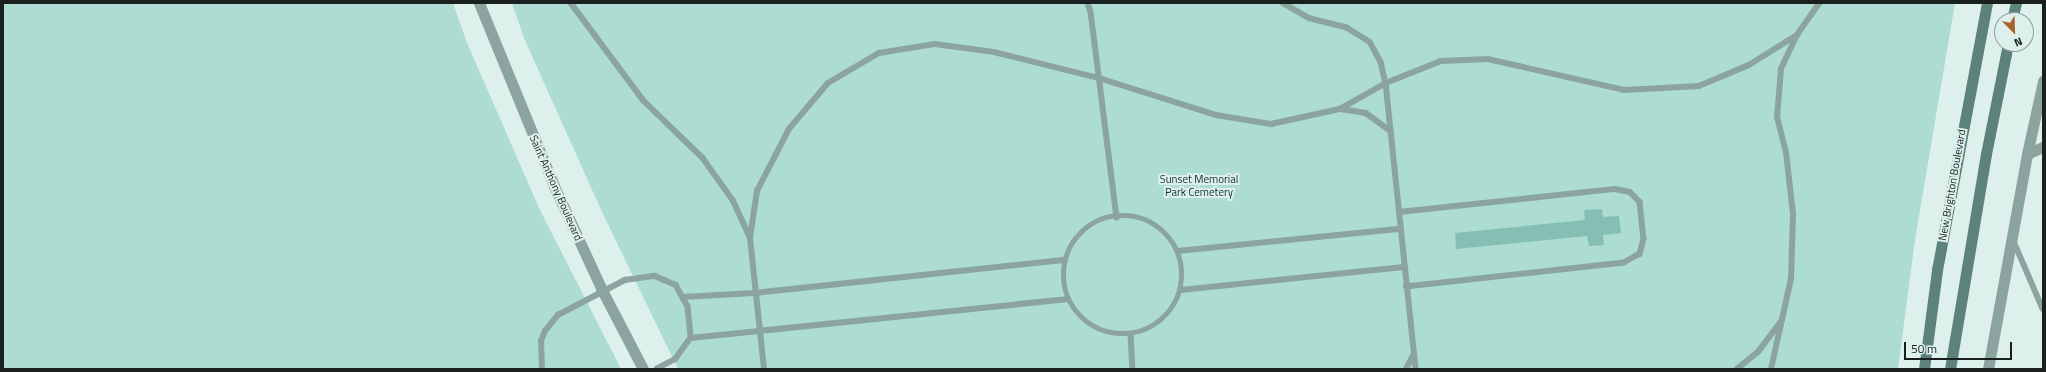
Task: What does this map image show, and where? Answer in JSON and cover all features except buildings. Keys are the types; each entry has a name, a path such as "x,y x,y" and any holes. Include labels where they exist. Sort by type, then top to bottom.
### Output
{"main road":[{"name":"New Brighton Boulevard","path":"1924,369 1937,270 1987,3"},
{"path":"1950,369 1983,169 2006,52"}],"street":[{"name":"Saint Anthony Boulevard","path":"479,3 554,186 603,292 643,369"},
{"path":"1988,369 2027,154 2043,81"},
{"path":"2027,154 2043,147"}],"lane":[{"path":"571,3 644,101 703,158 733,200 750,238"},
{"path":"1088,3 1091,12"},
{"path":"1091,3 1098,78 1117,217"},
{"path":"1283,3 1309,18 1346,27 1370,42 1381,62 1386,83 1413,356 1416,369"},
{"path":"1771,369 1791,279 1793,214 1786,154 1777,118 1781,69 1797,35 1819,3"},
{"path":"764,369 760,329 754,293 750,238 757,191 789,129 828,83 879,53 935,44 994,52 1098,78 1216,115 1271,124 1340,109 1386,83 1441,61 1488,59 1624,90 1699,86 1749,65 1797,35"},
{"path":"1340,109 1366,113 1391,131"},
{"path":"1399,212 1615,189 1630,192 1640,202 1643,232 1640,254 1624,263 1406,287"},
{"path":"1129,216 1156,225 1168,236 1178,251 1182,268 1180,290 1173,307 1159,322 1131,334 1119,334 1094,327 1073,308 1068,299 1063,278 1065,260 1074,241 1086,228 1104,218 1129,216"},
{"path":"1178,251 1400,229"},
{"path":"2012,238 2043,309"},
{"path":"683,297 754,293 1065,260"},
{"path":"1180,290 1404,267"},
{"path":"542,369 541,341 551,321 625,280 655,276 676,285 683,297 688,307 691,338 676,359 657,369"},
{"path":"691,338 760,329 1068,299"},
{"path":"1738,369 1758,352 1782,319"},
{"path":"1131,334 1133,369"},
{"path":"1406,369 1413,356"}],"green space":[{"path":"3,3 453,3 467,43 539,208 621,369 3,369"},
{"name":"Sunset Memorial Park Cemetery","path":"512,3 1955,3 1915,240 1898,369 678,369 602,212 524,38"}],"shaded area":[{"path":"1602,209 1603,217 1619,216 1621,233 1603,235 1604,245 1589,246 1587,236 1456,249 1455,233 1585,220 1584,210"}]}
